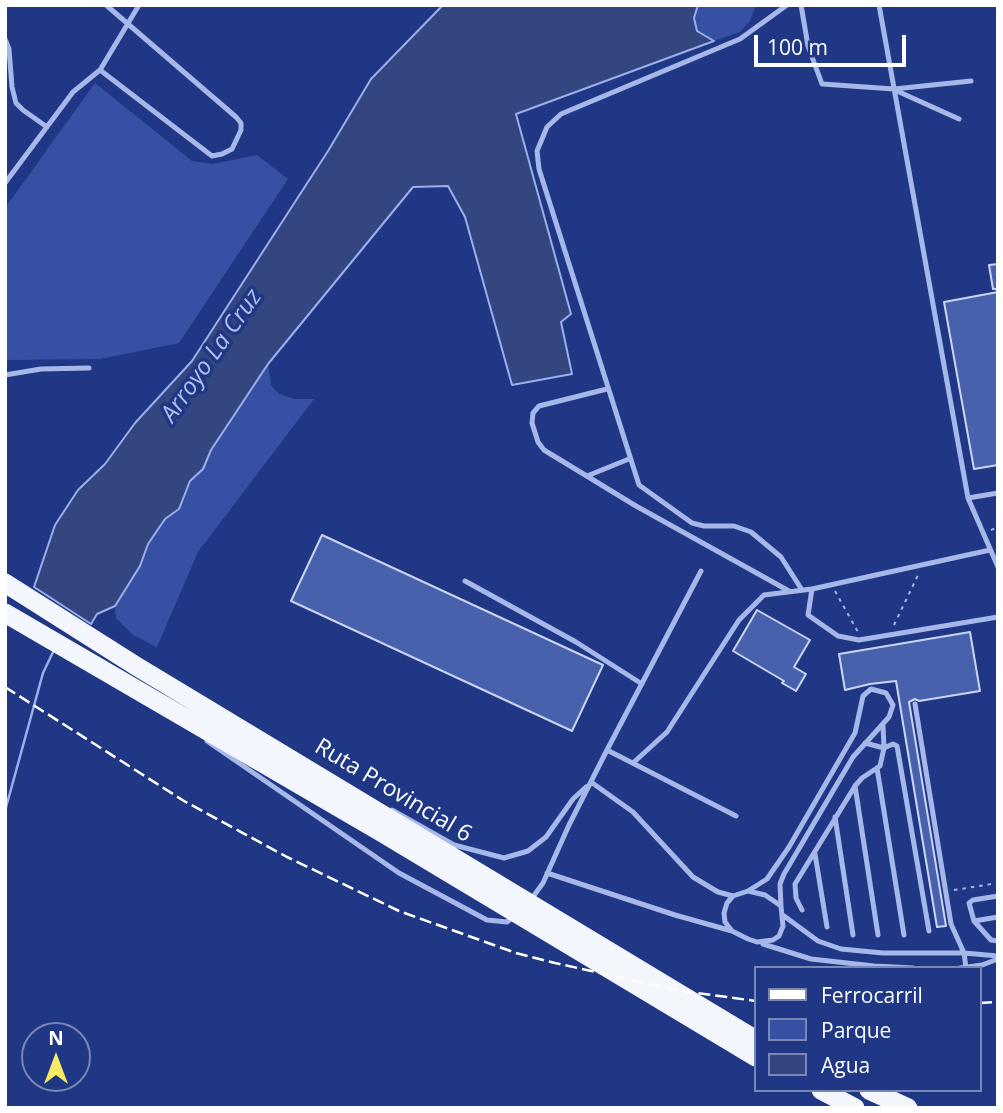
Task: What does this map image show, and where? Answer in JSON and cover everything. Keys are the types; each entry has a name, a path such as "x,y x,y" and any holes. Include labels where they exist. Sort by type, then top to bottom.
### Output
{"highway":[{"name":"Ruta Provincial 6","path":"10,585 135,666 253,736 754,1052"},
{"name":"Ruta Provincial 6","path":"5,614 124,684 386,819"},
{"path":"811,1092 835,1108"},
{"path":"825,1092 855,1108"},
{"path":"857,1092 888,1108"},
{"path":"873,1092 908,1108"}],"lane":[{"path":"100,70 212,156 232,149 241,130 241,123 107,5"},
{"path":"5,183 73,92 100,70 139,5"},
{"path":"787,5 740,39 561,114 547,127 537,151 539,169 639,485 692,523 704,526 734,526 751,532 781,557 802,590"},
{"path":"800,5 808,47 821,84 894,89 971,81"},
{"path":"879,5 968,498 998,567"},
{"path":"5,39 9,49 16,103 47,127"},
{"path":"894,89 959,119"},
{"path":"5,375 41,369 89,368"},
{"path":"607,389 539,406 533,414 534,432 544,450 636,506 790,591"},
{"path":"587,476 629,459"},
{"path":"968,498 998,493"},
{"path":"633,763 667,732 739,620 764,595 812,589 990,550"},
{"path":"124,684 399,873 487,920 507,922 523,910 543,883 607,750 701,570"},
{"path":"465,581 576,642 642,684"},
{"path":"812,589 808,615 838,636 863,639 998,617"},
{"path":"591,782 633,812 693,877 733,896 766,880 789,847 855,733 863,696 871,689 886,693 893,705 883,726 853,757 784,874 780,884 784,916 779,936 766,942 757,942"},
{"path":"915,704 951,924 964,953 966,966"},
{"path":"802,910 796,898 795,884 855,786 882,763 883,726"},
{"path":"253,736 340,780"},
{"path":"866,743 884,748"},
{"path":"884,748 888,744 897,746 929,930"},
{"path":"607,750 736,816"},
{"path":"877,768 904,935"},
{"path":"386,819 454,845 504,858 528,851 546,837 573,799 591,782"},
{"path":"855,786 878,935"},
{"path":"835,817 853,935"},
{"path":"815,854 827,928"},
{"path":"547,873 811,958 874,966"},
{"path":"748,891 765,895 781,906"},
{"path":"732,931 725,922 724,913 733,896"},
{"path":"998,896 969,903 974,921 990,940 998,941"},
{"path":"784,916 818,941 841,949 883,953 964,953 998,958"},
{"path":"974,921 998,917"},
{"path":"977,966 998,958"}],"path":[{"path":"889,635 923,564"},
{"path":"831,584 863,639"},
{"path":"945,892 998,883"}],"green space":[{"path":"698,5 756,5 750,21 740,32 714,41 697,31 694,18"},
{"path":"95,83 192,161 213,164 257,155 288,179 179,343 100,359 5,360 5,208"},
{"path":"268,364 271,385 279,394 294,399 314,399 198,552 157,647 133,635 116,618 115,606 140,566 148,544 165,519 179,509 190,481 203,469 211,450"}],"water":[{"path":"443,5 698,5 694,18 697,31 714,41 516,114 571,314 561,322 572,374 512,385 465,217 448,186 413,187 268,364 211,450 203,469 190,481 179,509 165,519 148,544 140,566 115,606 97,614 91,624 34,587 55,525 78,490 105,464 135,423 192,361 328,151 371,79"}],"building":[{"path":"998,264 998,289 993,289 989,265"},
{"path":"998,292 998,465 974,469 944,302"},
{"path":"322,535 603,665 572,731 291,601"},
{"path":"757,610 810,640 794,667 806,674 796,691 733,651"},
{"path":"970,632 980,691 909,702 946,926 937,927 896,681 845,690 839,654"}],"waterway":[{"name":"Arroyo La Cruz","path":"5,811 43,673 54,650"}],"railway":[{"path":"5,687 184,801 287,857 399,911 516,953 555,963 682,991 754,1001"},
{"path":"982,1003 998,1002"}]}
